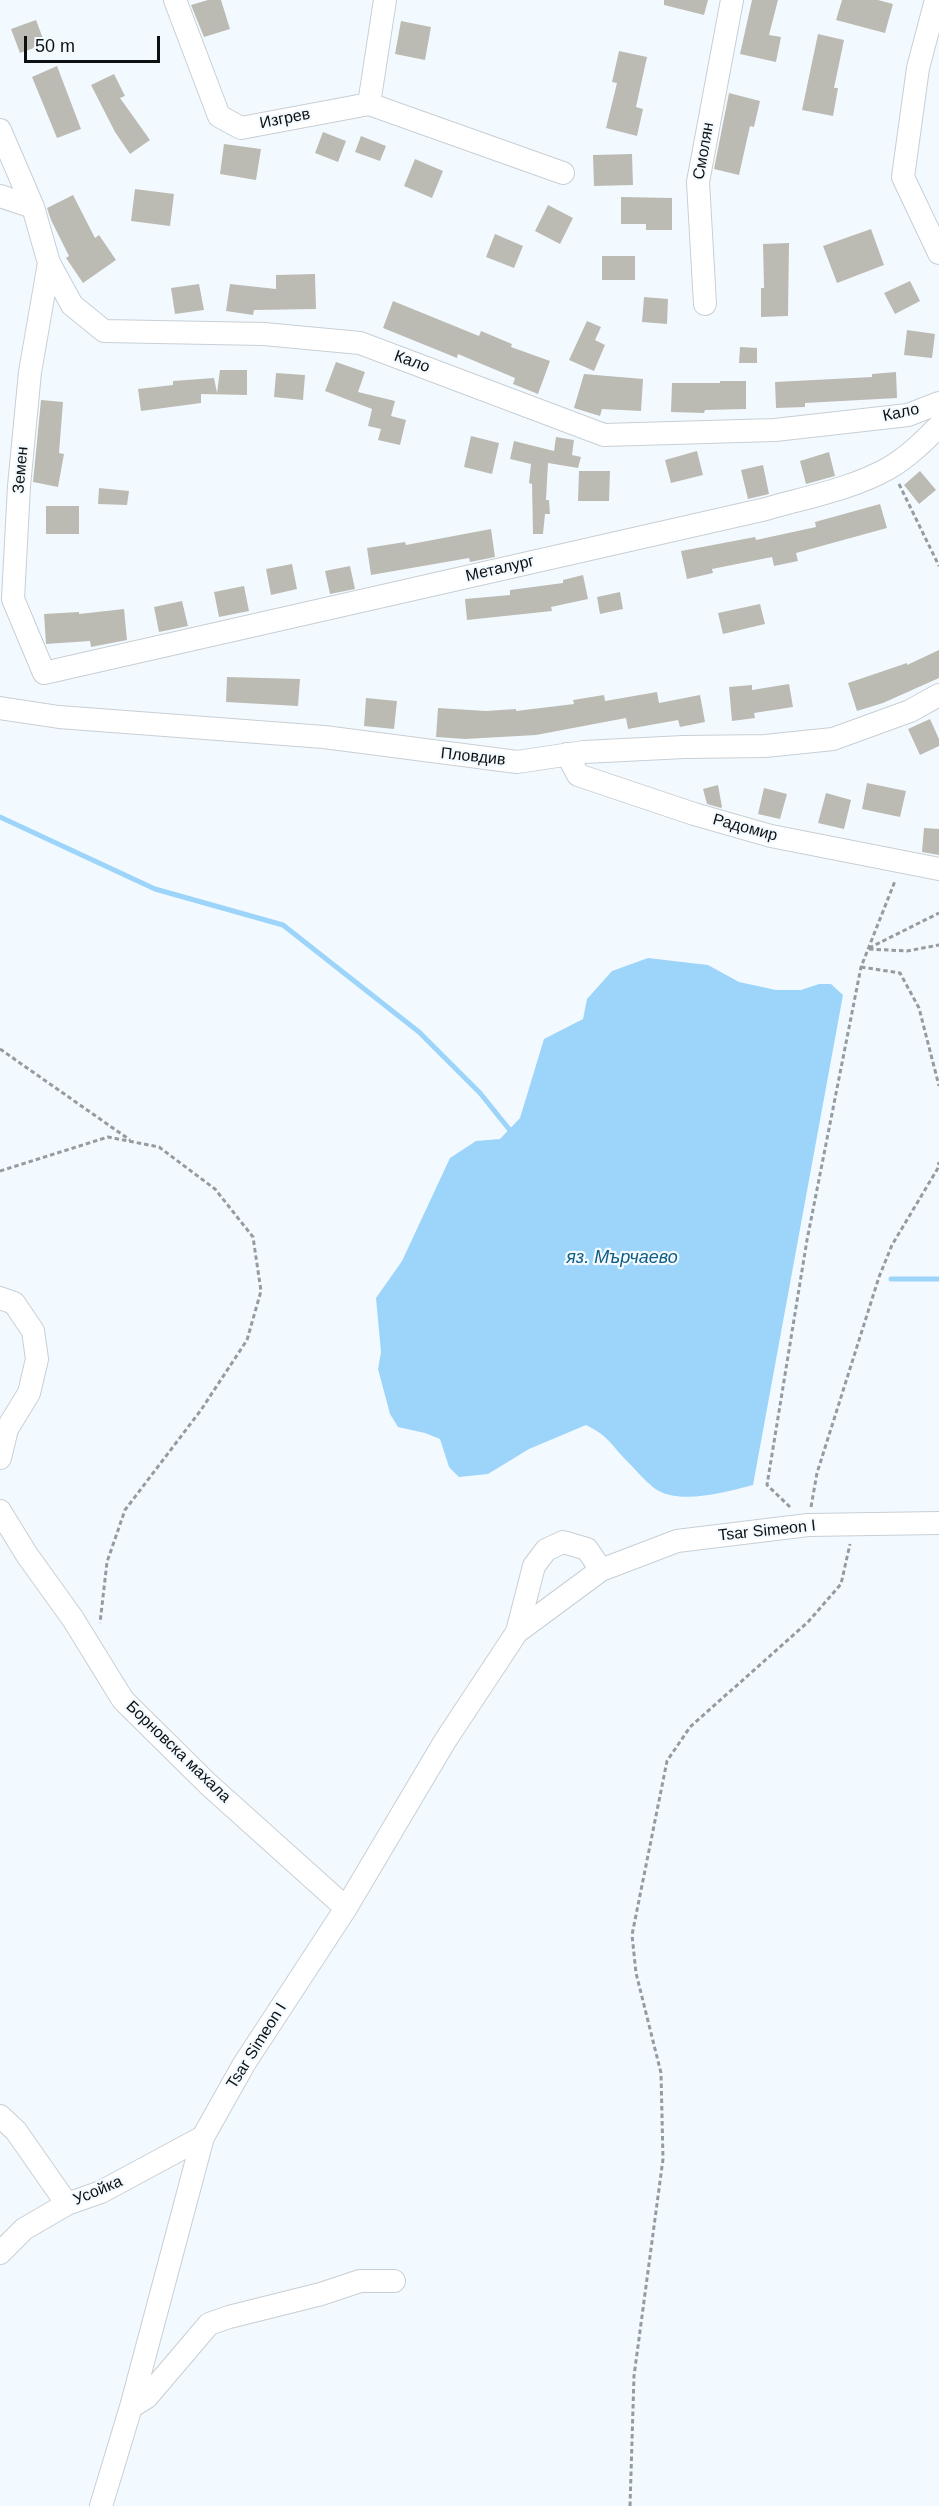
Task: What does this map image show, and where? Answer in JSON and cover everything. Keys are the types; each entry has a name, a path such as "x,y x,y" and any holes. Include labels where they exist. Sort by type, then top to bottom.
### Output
{"street":[{"name":"Изгрев","path":"175,0 219,116 241,128 369,104"},
{"path":"385,0 369,104 563,173"},
{"name":"Смолян","path":"705,304 698,182 732,0"},
{"path":"936,0 918,68 903,177 939,253"},
{"name":"Кало","path":"0,130 33,207 49,263 72,305 104,331 264,334 360,343 604,435 775,430 908,415 939,403"},
{"path":"0,196 33,207"},
{"name":"Земен","path":"44,673 13,599 19,486 30,372 49,263"},
{"name":"Металург","path":"44,673 766,509 865,479 891,467 939,426"},
{"name":"Пловдив","path":"0,708 59,717 324,737 517,762 567,754 684,747 765,746 833,739 910,711 939,695"},
{"name":"Радомир","path":"567,754 578,775 694,814 771,836 939,869"},
{"path":"0,1298 14,1303 33,1331 37,1359 29,1393 7,1429 0,1458"},
{"name":"Борновска махала","path":"0,1511 123,1700 208,1784 346,1908"},
{"name":"Tsar Simeon I","path":"101,2506 131,2407 203,2138 244,2064 346,1908 445,1741 518,1632 601,1570 677,1541 808,1525 939,1523"},
{"path":"518,1632 534,1566 546,1550 563,1542 587,1549 601,1570"},
{"path":"0,2115 16,2130 67,2204"},
{"name":"Усойка","path":"0,2253 24,2229 67,2204 101,2192 203,2138"},
{"path":"131,2407 147,2397 209,2324 321,2294 360,2280 394,2281"}],"path":[{"path":"891,467 939,566"},
{"path":"808,1525 767,1485 807,1240 861,967 903,861"},
{"path":"867,949 939,913"},
{"path":"867,949 907,951 939,945"},
{"path":"861,967 900,973 918,1008 939,1086"},
{"path":"0,1049 131,1141"},
{"path":"0,1171 108,1137 159,1147 215,1189 253,1237 261,1291 247,1340 201,1410 124,1510 107,1562 95,1655"},
{"path":"808,1525 817,1473 879,1277 892,1245 938,1168 939,1162"},
{"path":"630,2506 634,2376 663,2159 661,2073 636,1973 632,1935 668,1761 690,1727 808,1622 841,1584 854,1524"}],"water":[{"name":"яз. Мърчаево","path":"648,958 708,965 739,982 776,990 801,990 819,984 831,984 843,995 753,1485 702,1496 676,1496 664,1493 647,1482 605,1437 586,1425 529,1449 488,1474 459,1477 449,1467 440,1439 398,1427 390,1414 378,1369 381,1352 376,1298 402,1261 450,1158 476,1141 500,1139 520,1118 544,1039 583,1019 587,999 612,971"}],"building":[{"path":"208,0 221,0 230,29 204,37 191,5"},
{"path":"664,0 708,0 704,15 664,5"},
{"path":"752,0 778,0 769,35 781,37 776,62 740,54"},
{"path":"842,0 878,0 893,4 885,33 836,20"},
{"path":"36,20 45,44 20,53 11,29"},
{"path":"401,21 431,27 425,60 395,54"},
{"path":"818,34 844,40 834,88 838,88 833,116 802,110"},
{"path":"619,51 647,57 636,107 643,109 637,136 606,128 617,83 612,82"},
{"path":"57,66 81,129 57,138 32,77"},
{"path":"114,74 125,96 120,98 150,140 130,154 115,132 91,85"},
{"path":"729,93 760,101 754,127 750,126 739,175 714,169"},
{"path":"323,132 346,141 338,162 315,153"},
{"path":"361,136 386,146 380,161 355,152"},
{"path":"224,144 261,149 256,180 220,174"},
{"path":"632,154 633,185 594,186 593,155"},
{"path":"415,159 443,171 432,198 404,186"},
{"path":"135,189 174,194 170,226 131,221"},
{"path":"73,195 95,238 99,235 116,260 83,283 66,258 69,256 47,208"},
{"path":"621,197 672,198 672,230 646,230 646,224 621,224"},
{"path":"548,205 573,218 560,244 535,231"},
{"path":"871,229 884,265 837,283 823,246"},
{"path":"495,234 523,246 514,268 486,257"},
{"path":"789,243 788,316 761,317 761,288 764,288 763,244"},
{"path":"602,256 635,256 635,280 602,280"},
{"path":"315,274 316,309 254,310 253,315 226,311 230,284 276,289 276,275"},
{"path":"910,281 920,301 895,314 884,293"},
{"path":"199,284 204,310 175,314 171,288"},
{"path":"644,297 668,299 667,324 642,322"},
{"path":"393,301 479,336 481,331 512,344 511,347 550,361 538,394 513,384 515,378 458,354 457,358 383,328"},
{"path":"587,321 601,327 595,340 605,345 594,371 569,360"},
{"path":"907,330 935,334 932,358 904,355"},
{"path":"740,347 757,348 757,363 739,363"},
{"path":"336,362 365,372 358,392 395,401 391,416 406,420 400,445 378,440 381,429 368,426 372,409 325,391"},
{"path":"220,370 247,370 247,395 201,394 201,403 141,411 138,389 173,385 173,381 214,378 217,393"},
{"path":"896,372 897,398 805,403 805,407 776,408 775,382 872,377 872,374"},
{"path":"276,373 305,375 303,400 274,397"},
{"path":"584,374 643,379 641,411 602,409 600,416 574,408"},
{"path":"720,381 746,381 746,409 705,410 704,413 671,412 672,383 720,383"},
{"path":"41,400 63,402 59,453 64,454 58,487 33,482"},
{"path":"471,436 499,443 492,474 464,467"},
{"path":"556,437 574,440 572,455 581,457 578,468 548,463 546,500 549,500 550,514 545,514 543,534 533,534 532,484 529,483 531,464 510,459 514,441 554,451"},
{"path":"697,451 703,475 671,483 665,460"},
{"path":"829,452 835,476 806,484 800,461"},
{"path":"763,465 769,494 748,499 741,470"},
{"path":"579,471 610,471 609,501 578,501"},
{"path":"920,471 936,490 919,504 904,485"},
{"path":"99,488 129,491 127,505 98,504"},
{"path":"880,504 887,528 796,553 798,561 774,566 772,557 712,569 713,573 687,579 681,551 755,537 756,540 816,527 815,522"},
{"path":"46,506 79,506 79,534 46,534"},
{"path":"491,529 495,557 470,562 469,558 371,575 367,548 405,542 406,545"},
{"path":"292,564 297,589 271,595 266,569"},
{"path":"350,566 355,589 330,594 325,571"},
{"path":"583,575 588,599 551,607 552,611 467,620 465,599 510,595 510,590 563,583 563,580"},
{"path":"244,586 249,611 219,617 214,592"},
{"path":"620,592 623,609 600,614 597,597"},
{"path":"182,601 188,626 159,632 154,607"},
{"path":"760,604 765,624 723,634 718,613"},
{"path":"124,609 127,640 91,647 90,641 46,644 44,614 79,612 79,614"},
{"path":"939,650 939,678 883,703 857,711 848,683 907,663 907,665"},
{"path":"227,677 300,679 298,706 226,702"},
{"path":"789,684 793,707 754,713 755,718 732,721 729,687 752,685 752,690"},
{"path":"657,692 659,703 700,695 705,722 680,727 678,720 628,729 626,718 536,735 465,739 436,737 438,708 486,711 516,709 516,711 574,704 573,700 604,695 605,701"},
{"path":"366,698 397,701 394,729 364,726"},
{"path":"930,719 939,739 939,746 920,755 908,729"},
{"path":"867,783 906,791 900,817 862,809"},
{"path":"718,785 721,808 707,804 703,789"},
{"path":"764,788 787,794 780,819 758,814"},
{"path":"826,793 851,800 844,829 818,823"},
{"path":"924,828 939,829 939,855 922,852"}],"waterway":[{"path":"0,817 155,889 283,925 419,1032 480,1093 513,1134"},
{"path":"891,1279 939,1279"}]}
